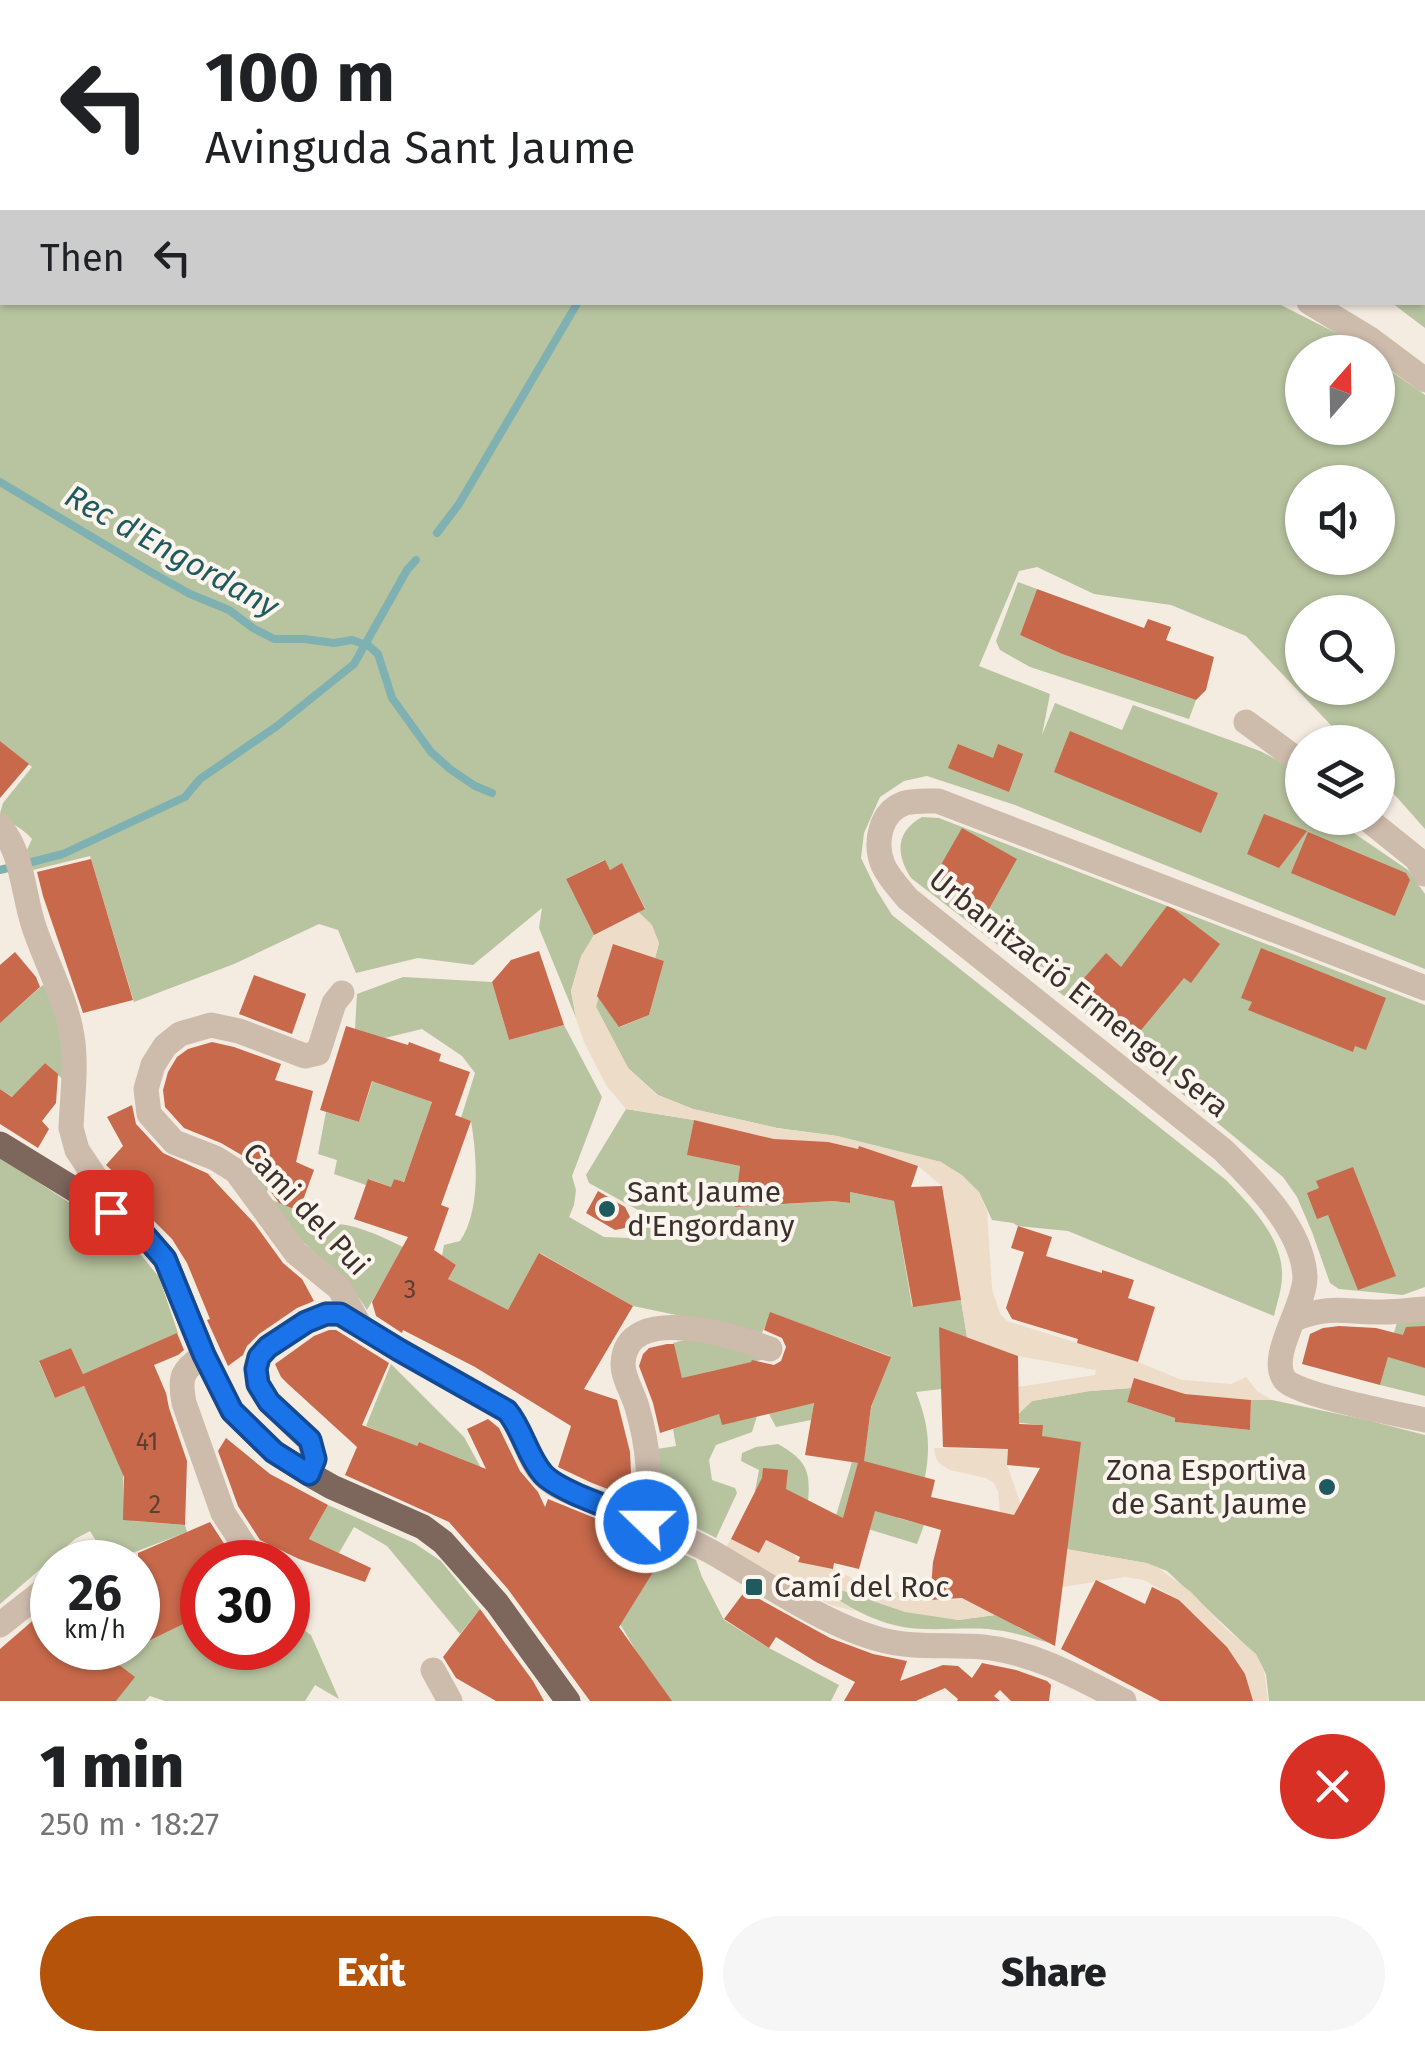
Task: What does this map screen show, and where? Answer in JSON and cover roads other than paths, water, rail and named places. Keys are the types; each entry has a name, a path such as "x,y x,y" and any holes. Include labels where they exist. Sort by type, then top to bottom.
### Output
{"main road":[{"path":"0,1144 139,1229 165,1259 204,1355 232,1411 274,1452 309,1474 423,1527 443,1542 497,1603 568,1701"}],"street":[{"path":"1314,305 1370,339 1425,380"},
{"path":"1246,722 1285,751"},
{"name":"Urbanització Ermengol Sera","path":"1425,988 938,801 900,804 881,827 878,842 882,863 908,898 1222,1150 1264,1190 1283,1218 1302,1262 1304,1277 1295,1319 1280,1351 1284,1380 1293,1386 1425,1420"},
{"path":"0,826 6,833 32,924 72,1032 72,1139 95,1177 130,1210 139,1229"},
{"path":"1387,835 1417,859 1425,874"},
{"name":"Cami del Pui","path":"342,994 334,1004 318,1053 305,1056 211,1025 180,1034 165,1046 146,1089 150,1114 174,1142 236,1171 296,1253 338,1288 359,1324"},
{"path":"1295,1319 1329,1309 1425,1309"},
{"path":"309,1474 315,1459 310,1440 269,1402 258,1384 256,1369 259,1357 268,1347 306,1322 326,1314 340,1314 507,1411 544,1476 566,1489 715,1554 764,1584 859,1632 900,1644 1004,1651 1051,1665 1124,1701"},
{"path":"646,1522 648,1451 623,1370 623,1357 636,1335 648,1330 689,1329 717,1332 770,1349"},
{"path":"204,1355 189,1365 181,1389 222,1513 240,1540"},
{"path":"0,1625 30,1601"},
{"path":"433,1670 450,1701"}],"waterway":[{"path":"437,533 459,504 576,305"},
{"name":"Rec d'Engordany","path":"0,482 149,571 229,610 274,639 334,643 352,640 369,646 378,654 392,698 431,752 475,786 492,793"},
{"path":"0,870 63,854 185,797 200,779 277,726 354,664 416,560"}],"place":[{"name":"Sant Jaume d'Engordany","path":"607,1209"},
{"name":"Zona Esportiva de Sant Jaume","path":"1327,1487"},
{"name":"Camí del Roc","path":"754,1587"}]}
